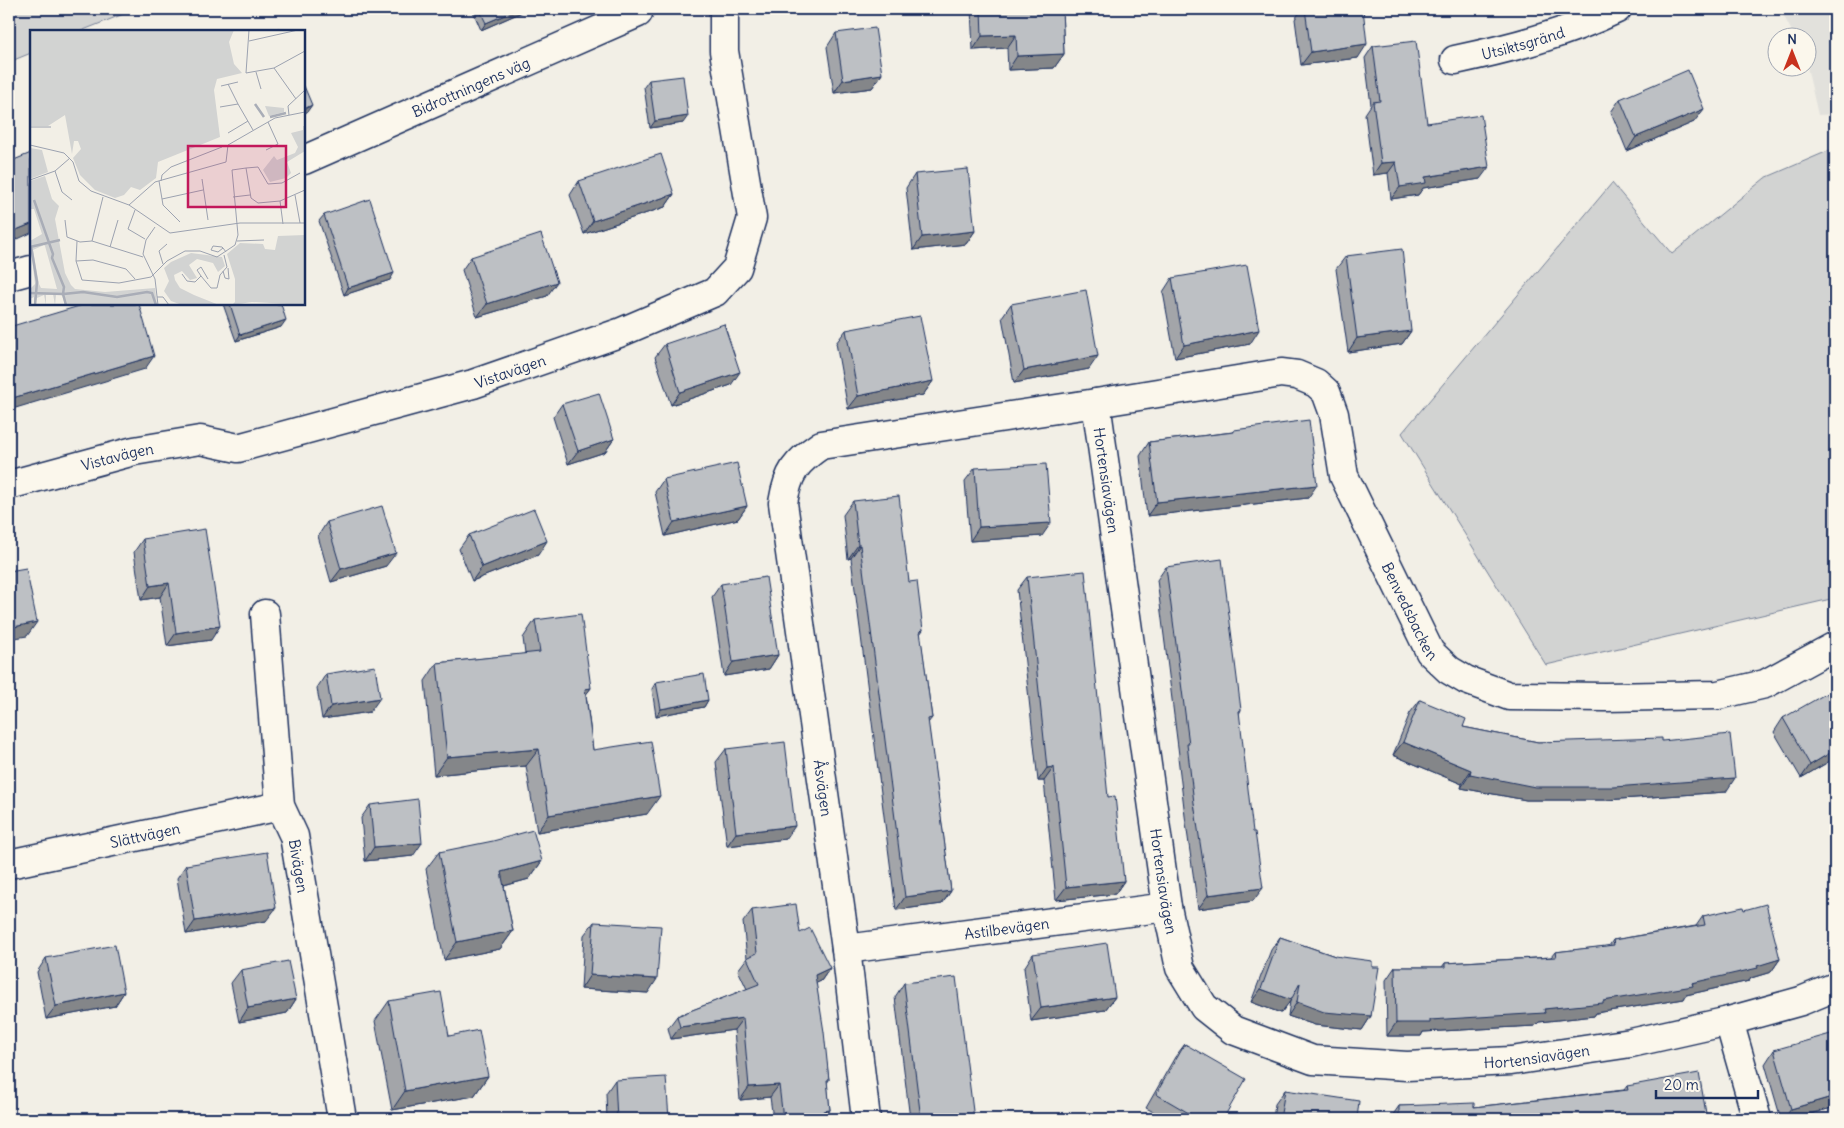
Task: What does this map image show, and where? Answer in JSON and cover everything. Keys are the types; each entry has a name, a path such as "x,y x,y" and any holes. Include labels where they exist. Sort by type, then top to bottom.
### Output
{"street":[{"name":"Vistavägen","path":"9,485 134,450 200,440 238,448 473,384 619,333 715,292 737,268 752,218 724,51 724,9"},
{"name":"Utsiktsgränd","path":"1455,60 1514,47 1590,22 1617,9"},
{"name":"Bidrottningens väg","path":"305,160 638,13"},
{"path":"9,276 30,270"},
{"name":"Benvedsbacken","path":"1096,403 1281,373 1298,375 1316,382 1326,392 1334,414 1344,476 1430,652 1449,670 1487,689 1509,696 1718,695 1765,684 1835,646"},
{"name":"Åsvägen","path":"866,1119 846,949 783,503 786,482 799,460 821,445 1096,403"},
{"name":"Hortensiavägen","path":"1096,403 1167,907 1180,968 1204,1007 1233,1030 1313,1060 1407,1066 1511,1061 1631,1043 1729,1021 1801,1001 1835,987"},
{"name":"Bivägen","path":"265,614 280,806 294,836 342,1119"},
{"name":"Slättvägen","path":"9,864 280,806"},
{"name":"Astilbevägen","path":"846,949 1167,907"},
{"path":"1729,1021 1757,1119"}],"shaded area":[{"path":"9,9 136,9 84,30 30,30 30,53 9,62"},
{"path":"1780,9 1835,9 1835,114 1818,115 1810,78 1816,78 1816,28 1790,28"},
{"path":"1835,148 1835,598 1546,665 1402,433 1612,183 1672,254 1765,178"}],"building":[{"path":"479,9 519,9 486,23"},
{"path":"981,9 1062,9 1064,54 1017,56 1016,35 982,36"},
{"path":"1305,9 1363,9 1367,44 1311,52"},
{"path":"875,28 882,74 843,80 836,33"},
{"path":"1416,41 1427,123 1481,115 1489,167 1425,177 1426,183 1400,187 1396,162 1381,163 1373,102 1380,101 1373,46"},
{"path":"1688,70 1704,109 1636,137 1620,99"},
{"path":"683,76 688,116 655,121 649,80"},
{"path":"305,88 312,105 305,108"},
{"path":"30,153 30,224 9,233 9,162"},
{"path":"661,154 674,194 593,221 579,181"},
{"path":"968,169 975,231 922,237 915,174"},
{"path":"370,199 394,273 348,288 324,215"},
{"path":"541,234 557,282 487,304 471,257"},
{"path":"1402,249 1411,331 1357,338 1346,256"},
{"path":"1247,265 1259,330 1184,345 1172,278"},
{"path":"1086,290 1098,356 1024,370 1011,304"},
{"path":"83,305 139,305 154,356 9,399 9,327"},
{"path":"230,305 281,305 286,320 240,335"},
{"path":"920,316 933,381 858,396 846,330"},
{"path":"724,324 740,372 680,392 665,344"},
{"path":"599,393 614,439 578,451 562,404"},
{"path":"1309,420 1317,485 1157,502 1149,442 1234,432 1234,430"},
{"path":"737,463 747,506 674,522 664,479"},
{"path":"1046,464 1051,523 979,527 975,468"},
{"path":"899,496 909,582 917,581 923,630 920,631 932,718 928,719 951,891 905,897 853,501"},
{"path":"382,506 396,553 341,569 327,522"},
{"path":"534,509 547,541 482,567 469,535"},
{"path":"205,529 220,626 176,633 169,583 150,586 143,539"},
{"path":"1222,559 1241,710 1239,711 1253,832 1255,832 1263,888 1208,895 1194,803 1187,744 1189,744 1166,567"},
{"path":"26,568 37,622 9,628 9,571"},
{"path":"1085,571 1108,797 1115,796 1124,881 1066,887 1054,767 1047,768 1027,577"},
{"path":"766,577 778,655 733,662 721,584"},
{"path":"581,614 591,688 585,689 593,750 651,741 660,796 549,815 539,749 447,757 437,663 540,652 535,620"},
{"path":"375,666 380,698 331,706 326,674"},
{"path":"704,674 708,700 661,709 656,682"},
{"path":"1827,693 1829,698 1835,694 1835,750 1810,765 1783,718"},
{"path":"1420,700 1466,719 1463,727 1538,742 1662,738 1662,741 1730,734 1735,778 1614,787 1535,787 1470,774 1471,770 1403,742"},
{"path":"785,742 795,826 736,833 726,749"},
{"path":"418,799 422,843 374,847 370,805"},
{"path":"533,830 542,861 501,872 513,931 457,942 439,852 493,841"},
{"path":"267,852 276,908 195,921 186,865"},
{"path":"796,904 800,933 810,928 830,968 815,975 829,1080 827,1080 830,1110 823,1111 824,1119 783,1119 779,1085 749,1087 743,1018 680,1027 677,1016 759,984 747,958 757,953 752,910"},
{"path":"1766,904 1780,959 1757,966 1758,968 1692,983 1693,986 1603,1001 1603,1003 1544,1009 1545,1013 1430,1020 1430,1023 1396,1023 1395,967 1445,967 1445,963 1556,957 1555,952 1614,945 1613,940 1705,925 1703,916 1743,907 1744,910"},
{"path":"594,922 661,926 657,979 590,975"},
{"path":"1280,937 1335,956 1372,961 1372,967 1379,967 1371,1016 1324,1012 1297,1002 1300,983 1291,1000 1261,989"},
{"path":"1107,943 1115,997 1041,1008 1033,954"},
{"path":"115,945 124,992 56,1006 46,958"},
{"path":"288,961 296,999 248,1008 241,970"},
{"path":"956,977 974,1119 921,1119 904,983"},
{"path":"441,992 449,1036 479,1030 488,1076 405,1091 389,1001"},
{"path":"1834,1033 1835,1096 1791,1109 1774,1050"},
{"path":"1185,1044 1246,1079 1223,1119 1199,1119 1156,1094"},
{"path":"1699,1073 1707,1119 1399,1119 1399,1106 1474,1103 1474,1107 1628,1090 1627,1086"},
{"path":"666,1077 669,1119 617,1119 615,1080"},
{"path":"1285,1090 1359,1101 1357,1119 1280,1119"}]}
